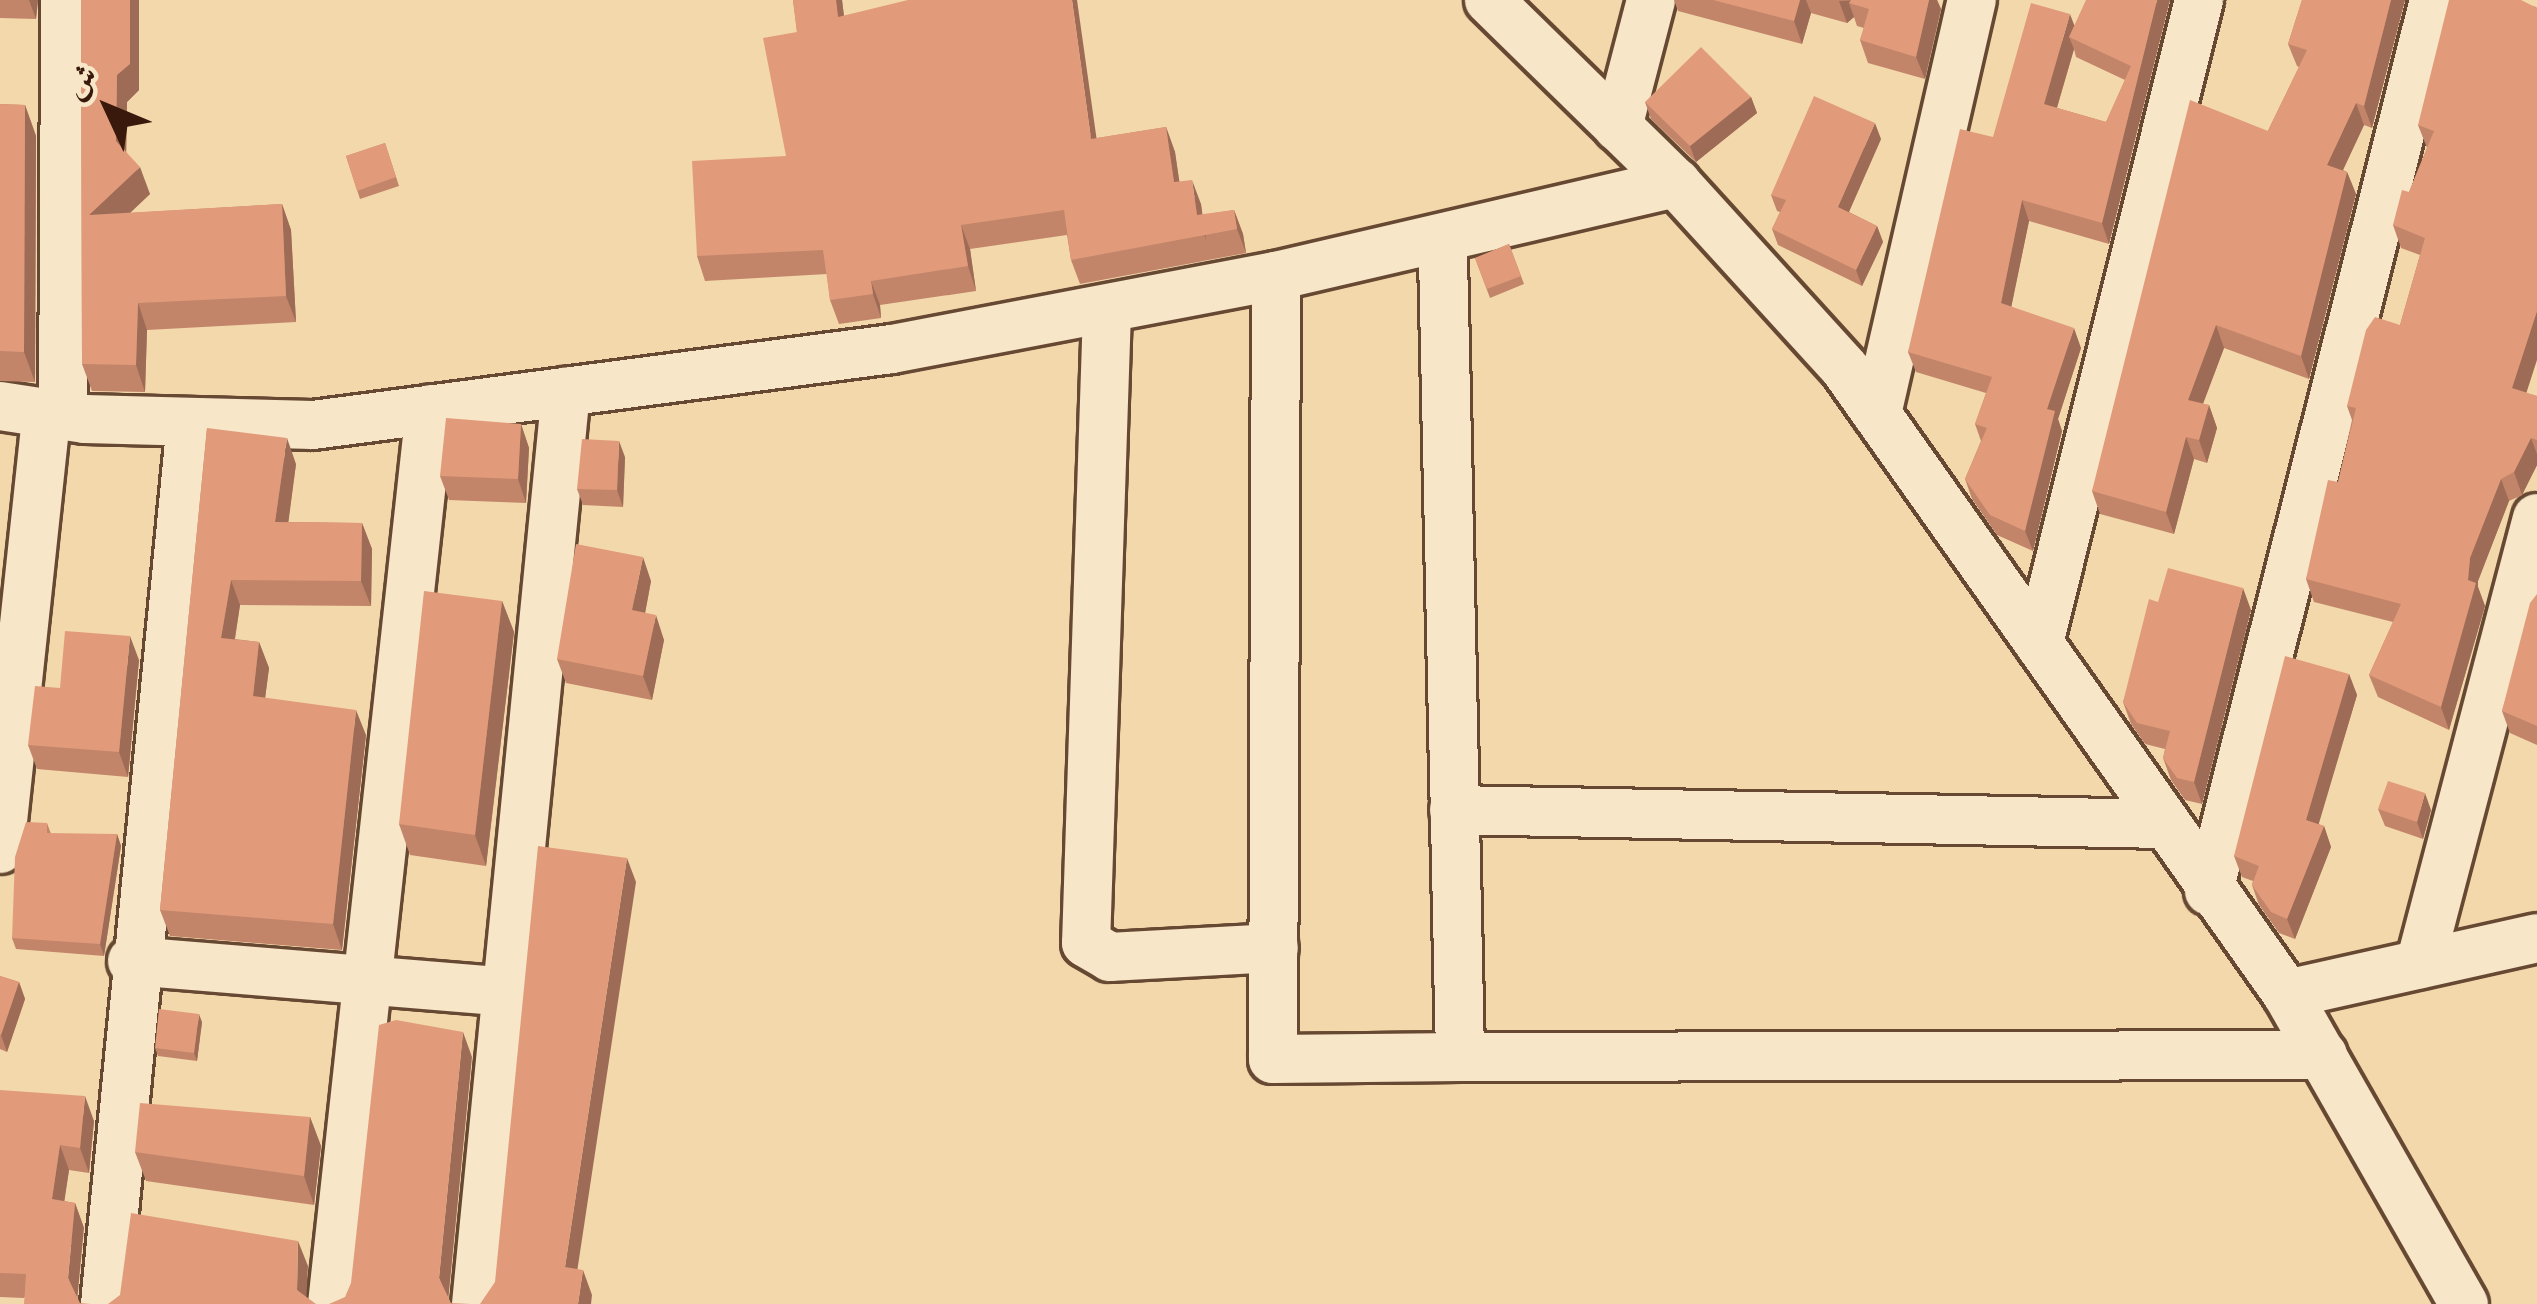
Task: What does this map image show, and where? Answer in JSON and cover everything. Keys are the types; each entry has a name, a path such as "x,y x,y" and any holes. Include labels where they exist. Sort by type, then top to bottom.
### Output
{"street":[{"path":"0,849 16,559 36,412 65,0"},
{"path":"1489,0 1676,183 1877,414 2209,891 2288,994 2464,1304"},
{"path":"1618,127 1652,0"},
{"path":"1877,414 1972,0"},
{"path":"2039,643 2199,0"},
{"path":"2209,891 2434,0"},
{"path":"36,412 313,425 892,349 1106,311 1676,183"},
{"path":"1443,256 1460,1057"},
{"path":"1276,275 1273,1059 2323,1055"},
{"path":"1106,311 1086,943 1110,957 1274,948"},
{"path":"476,1304 566,391"},
{"path":"332,1304 430,409"},
{"path":"105,1304 132,961 190,422"},
{"path":"2420,964 2537,518"},
{"path":"1454,810 2162,824"},
{"path":"2288,994 2537,938"},
{"path":"132,961 507,992"}],"building":[{"path":"81,0 130,0 130,64 117,75 116,141 140,167 89,215 282,204 286,296 138,303 136,365 82,364"},
{"path":"793,0 836,0 838,17 908,0 1072,0 1091,139 1166,127 1174,182 1192,180 1197,215 1234,210 1237,229 1071,260 1064,210 961,225 968,266 871,281 873,294 830,300 823,250 697,256 692,161 786,156 763,38 797,32"},
{"path":"1713,0 1800,0 1794,21"},
{"path":"1929,0 1916,57 1860,40 1869,9 1849,3"},
{"path":"2086,0 2157,0 2102,223 2022,200 2001,303 2074,328 2047,409 2055,411 2025,531 1990,515 1965,479 1987,428 1975,424 1992,377 1908,352 1960,129 1993,137 2031,3 2070,14 2044,104 2106,122 2131,66 2069,37"},
{"path":"2302,0 2391,0 2364,106 2356,103 2327,165 2347,172 2301,356 2216,325 2188,400 2209,405 2199,440 2186,437 2166,512 2092,491 2190,100 2268,131 2307,50 2288,44"},
{"path":"2449,0 2521,0 2537,8 2537,311 2512,388 2537,396 2537,440 2531,438 2514,472 2501,479 2470,558 2468,580 2476,583 2441,707 2369,675 2401,604 2306,579 2328,480 2338,482 2356,408 2347,406 2366,330 2375,317 2400,325 2425,238 2393,225 2402,190 2409,192 2434,131 2418,125"},
{"path":"1701,47 1751,97 1690,146 1645,102"},
{"path":"1814,96 1875,123 1838,207 1877,226 1856,270 1772,229 1786,200 1771,195"},
{"path":"0,104 25,105 24,352 0,351"},
{"path":"385,143 396,177 357,191 346,156"},
{"path":"1509,244 1521,276 1487,289 1475,258"},
{"path":"446,418 521,424 518,479 440,476"},
{"path":"207,428 287,438 275,522 362,523 361,581 231,580 221,638 259,642 253,696 356,710 333,924 160,910"},
{"path":"582,439 619,441 617,490 577,489"},
{"path":"576,544 643,557 632,610 656,615 643,676 557,659"},
{"path":"2168,568 2243,588 2194,782 2177,778 2163,758 2170,731 2137,723 2123,702 2149,599 2158,602"},
{"path":"424,591 502,601 475,835 399,824"},
{"path":"2537,594 2537,726 2502,711 2530,603"},
{"path":"65,631 130,636 119,752 28,745 35,686 60,688"},
{"path":"2285,656 2349,674 2306,820 2324,826 2287,919 2271,912 2252,885 2259,866 2234,856"},
{"path":"2388,781 2425,793 2417,822 2378,809"},
{"path":"26,822 47,823 47,833 117,834 100,944 12,938 15,857"},
{"path":"538,846 627,858 565,1267 583,1270 578,1304 480,1304 495,1282"},
{"path":"0,976 19,982 1,1035 0,1035"},
{"path":"159,1009 199,1014 194,1053 155,1048"},
{"path":"396,1020 463,1032 439,1278 451,1303 471,1304 329,1304 345,1297 351,1283 379,1025"},
{"path":"0,1090 85,1096 80,1148 60,1145 52,1199 75,1203 68,1278 80,1303 91,1304 24,1304 26,1274 0,1273"},
{"path":"140,1103 310,1117 304,1176 135,1152"},
{"path":"131,1213 298,1241 297,1290 316,1304 108,1304 120,1295"}]}
